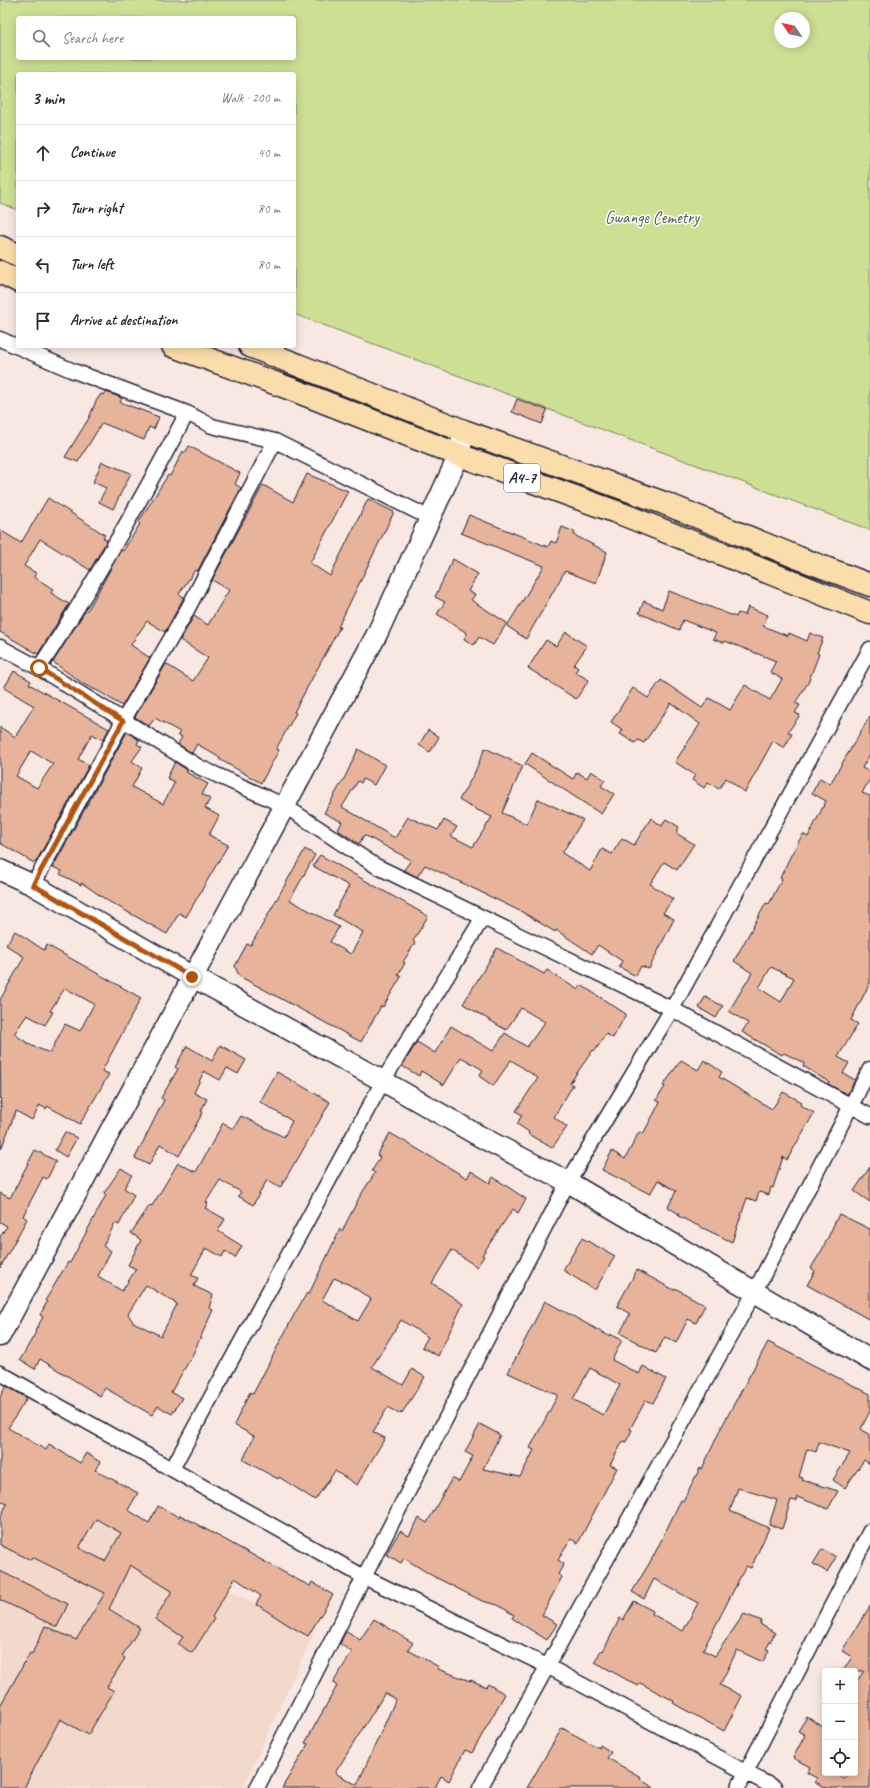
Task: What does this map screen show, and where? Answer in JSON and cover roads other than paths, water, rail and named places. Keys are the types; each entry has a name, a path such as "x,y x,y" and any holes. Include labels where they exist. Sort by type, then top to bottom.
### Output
{"highway":[{"path":"0,247 16,254"},
{"path":"0,272 16,280"},
{"name":"A4-7","path":"178,348 291,389 459,455 622,514 870,613"},
{"name":"A4-7","path":"255,348 464,431 664,504 798,558 870,585"}],"main road":[{"path":"0,1336 377,634 459,455 464,431"},
{"path":"0,871 33,885 192,977 383,1080 481,1137 568,1182 870,1360"}],"street":[{"path":"0,339 16,346"},
{"path":"21,348 71,370 187,413 212,426 274,441 430,518"},
{"path":"39,668 68,624 140,502 187,413"},
{"path":"33,885 123,721 185,614 274,441"},
{"path":"0,647 39,668 199,767 285,806 376,866 482,919 672,1009 870,1116"},
{"path":"257,1788 568,1182 672,1009 870,649"},
{"path":"172,1469 383,1080 482,919"},
{"path":"480,1788 546,1666 754,1293 850,1105 870,1069"},
{"path":"0,1372 364,1577 546,1666 775,1788"},
{"path":"738,1788 870,1530"}],"park label":[{"name":"Gwange Cemetry","path":"652,217"}]}
